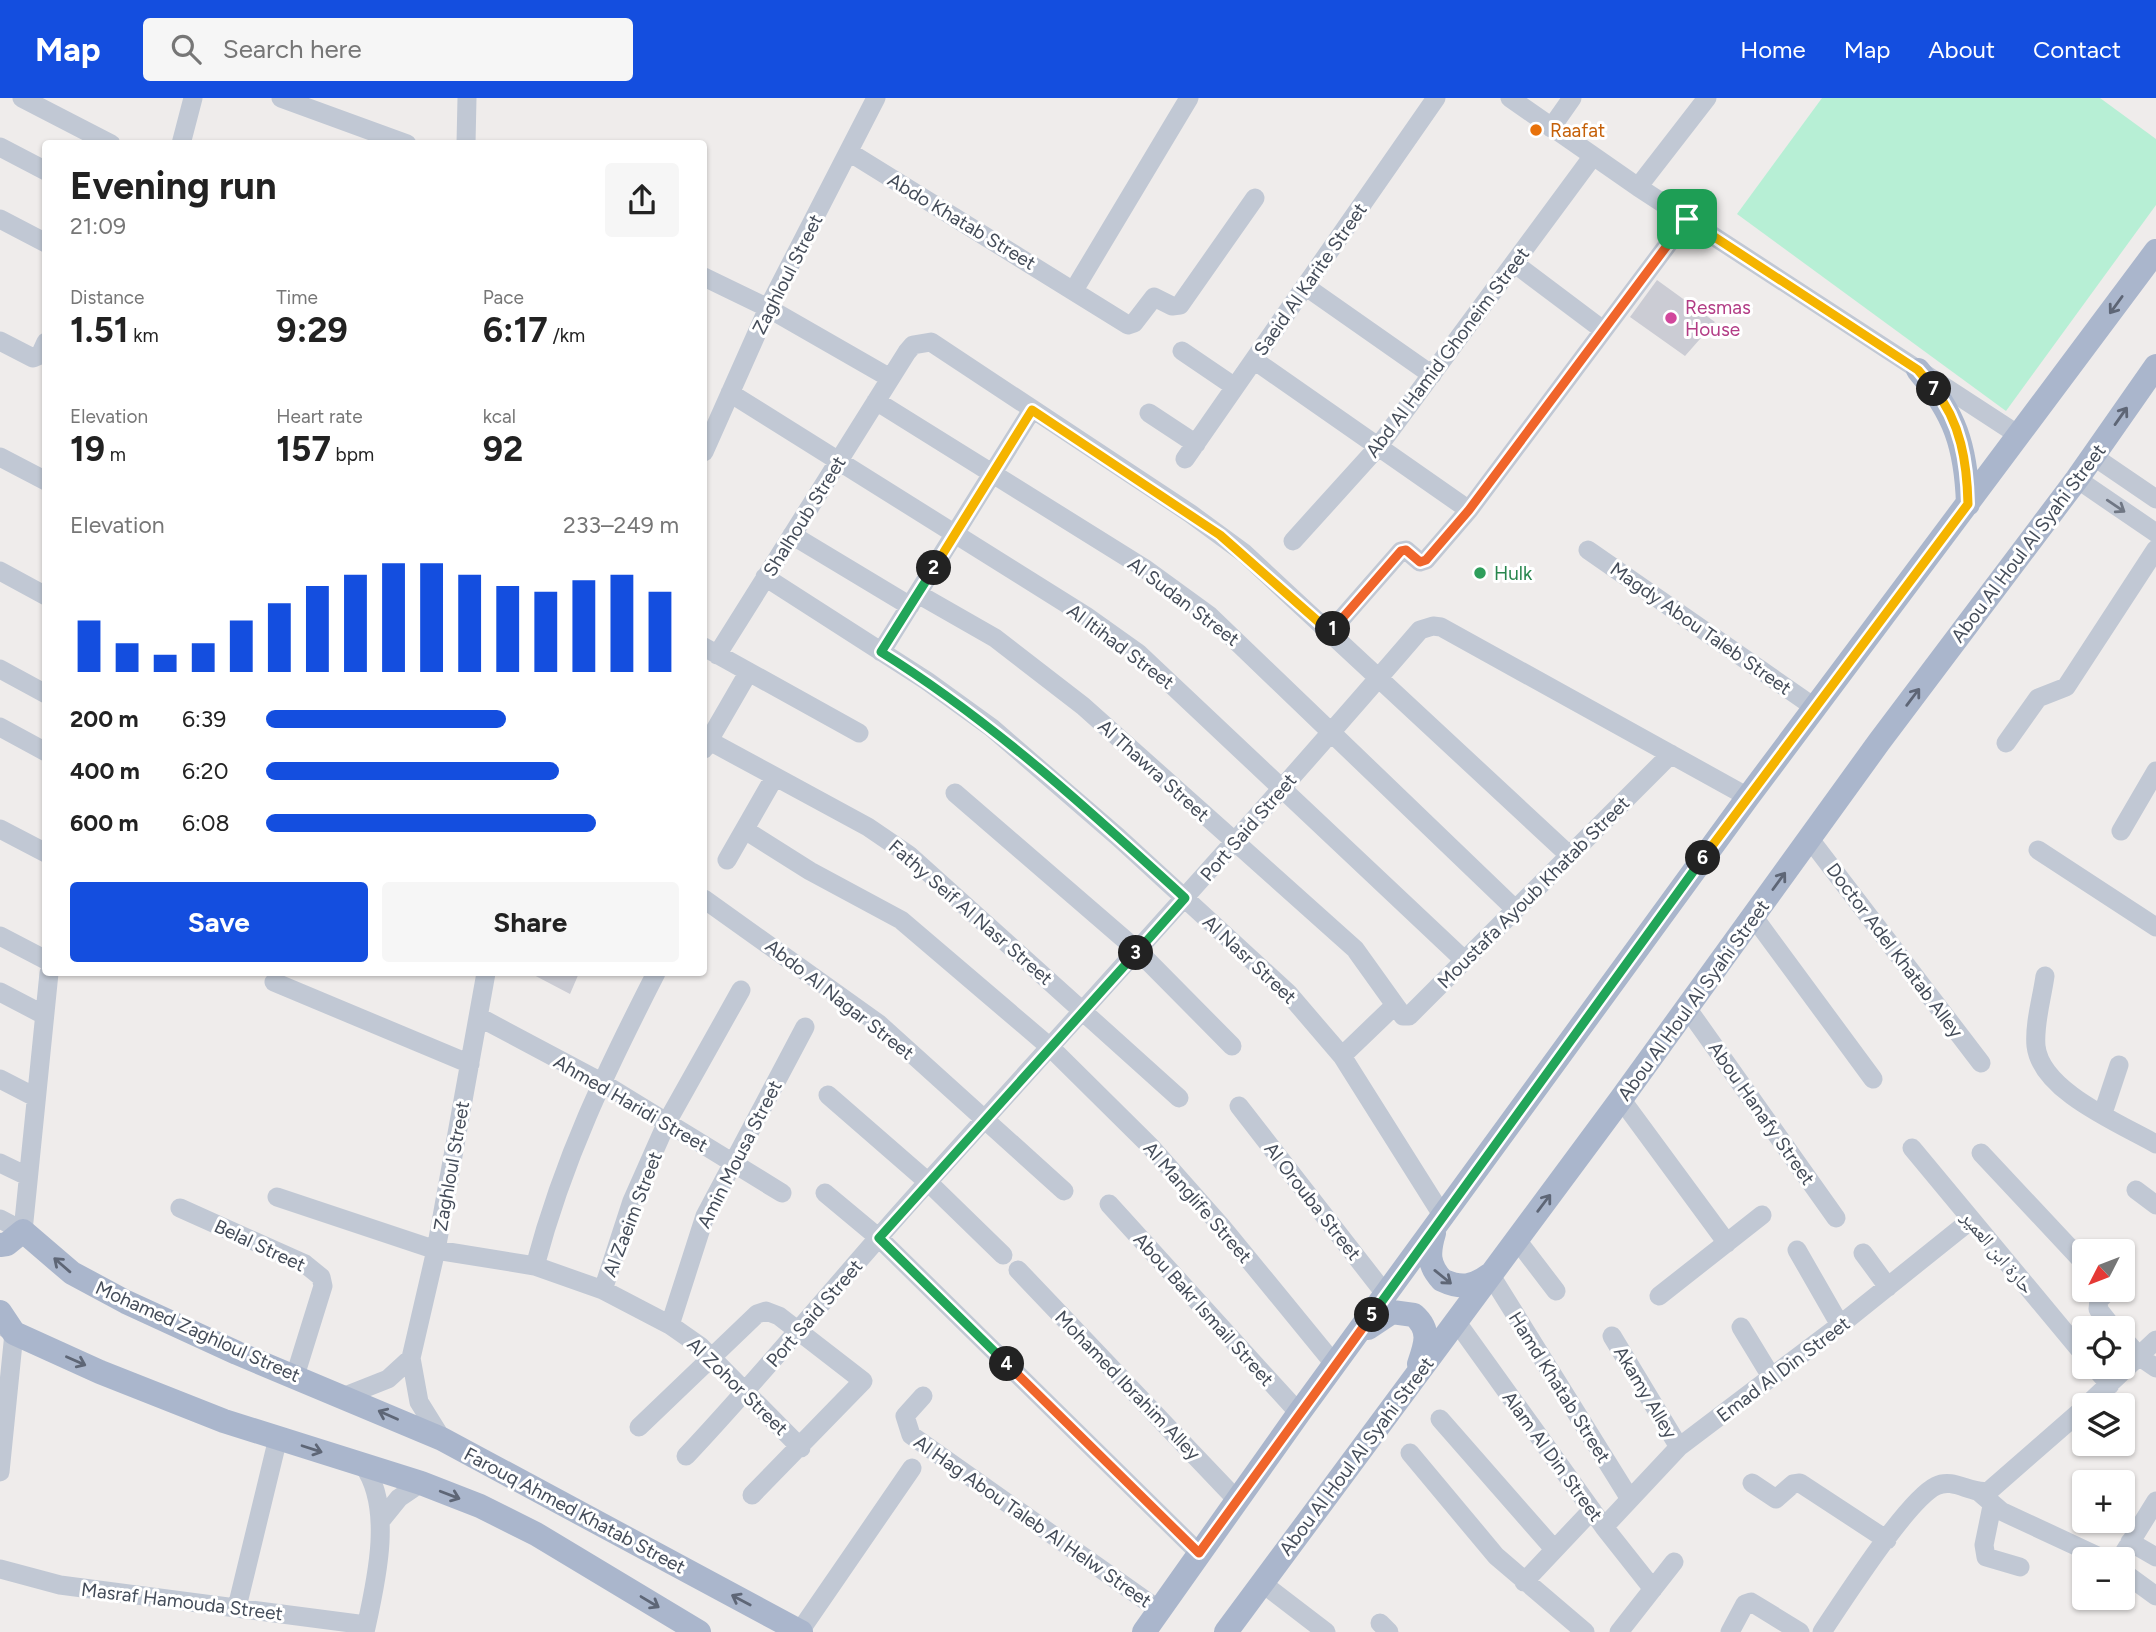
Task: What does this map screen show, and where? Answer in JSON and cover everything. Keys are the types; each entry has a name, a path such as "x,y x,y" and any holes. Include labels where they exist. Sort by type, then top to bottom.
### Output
{"main road":[{"path":"1144,1632 1299,1413 1748,797 2156,251"},
{"name":"Abou Al Houl Al Syahi Street","path":"1226,1632 1621,1099 1809,838 2077,479 2156,366"},
{"path":"1918,370 1942,398 1958,431 1967,467 1968,504"},
{"path":"1439,1224 1429,1250 1430,1260 1442,1280 1466,1287 1477,1284 1490,1274"},
{"path":"0,1245 7,1244 23,1231"},
{"name":"Mohamed Zaghloul Street","path":"23,1231 72,1273 181,1328 345,1396"},
{"path":"0,1312 7,1329"},
{"path":"1358,1335 1392,1312 1414,1315 1422,1322 1427,1343 1414,1378"},
{"name":"Farouq Ahmed Khatab Street","path":"7,1329 149,1392 278,1438 421,1483 480,1506 536,1534 699,1632"},
{"name":"Farouq Ahmed Khatab Street","path":"345,1396 442,1439 800,1632"}],"street":[{"path":"22,98 103,140"},
{"path":"182,140 193,98"},
{"path":"281,98 396,140"},
{"path":"466,140 467,98"},
{"path":"1074,290 1189,98"},
{"name":"Saeid Al Karite Street","path":"1149,413 1190,452 1436,98"},
{"path":"1510,98 1638,187 2020,436"},
{"path":"1550,128 1572,98"},
{"path":"1638,187 1707,98"},
{"name":"Zaghloul Street","path":"707,445 768,308 849,152 872,99"},
{"path":"0,147 42,169"},
{"name":"Abdo Khatab Street","path":"849,152 1128,325 1134,323 1154,297 1172,306 1180,305 1255,198"},
{"name":"Abd Al Hamid Ghoneim Street","path":"1293,541 1378,447 1593,156"},
{"path":"0,219 42,241"},
{"path":"1330,632 1401,551 1406,550 1418,561 1424,561 1469,510 1687,219"},
{"path":"1514,263 1603,330"},
{"path":"707,278 768,308 890,378"},
{"path":"1305,286 1432,374"},
{"path":"0,341 33,358 42,351"},
{"name":"Shalhoub Street","path":"710,651 793,535 913,345 930,342 1220,535 1330,632 1569,855"},
{"path":"1182,351 1235,387"},
{"path":"1254,360 1469,510"},
{"name":"Al Itihad Street","path":"730,393 838,463 1086,615 1138,653 1464,960"},
{"name":"Al Sudan Street","path":"876,401 1144,568 1210,616 1515,909"},
{"path":"881,652 1032,410"},
{"path":"2093,456 2156,499"},
{"path":"0,457 42,479"},
{"path":"2077,479 2156,533"},
{"name":"Al Thawra Street","path":"793,535 914,600 995,638 1042,671 1355,948 1394,1006"},
{"path":"2006,743 2038,698 2066,687 2156,549"},
{"name":"Magdy Abou Taleb Street","path":"1588,550 1814,707"},
{"path":"0,571 42,594"},
{"name":"Al Nasr Street","path":"765,577 927,681 992,728 1288,993 1342,1056 1439,1224"},
{"name":"Port Said Street","path":"686,1457 747,1392 928,1182 1085,1011 1420,631 1433,626 1441,627 1748,797"},
{"path":"710,651 859,733"},
{"path":"0,669 42,692"},
{"path":"707,739 748,673"},
{"path":"0,727 42,750"},
{"name":"Fathy Seif Al Nasr Street","path":"707,743 868,827 909,855 1179,1098"},
{"name":"Moustafa Ayoub Khatab Street","path":"1394,1006 1403,1016 1409,1016 1671,754"},
{"path":"2121,831 2156,771"},
{"path":"727,860 774,778"},
{"path":"954,793 1138,951 1232,1046"},
{"path":"0,829 42,851"},
{"name":"Al Manglife Street","path":"745,830 810,871 901,920 1051,1048 1150,1147 1222,1227 1335,1365"},
{"name":"Doctor Adel Khatab Alley","path":"1809,838 1982,1063"},
{"path":"2038,850 2156,927"},
{"name":"Abdo Al Nagar Street","path":"707,902 878,1024 1064,1191"},
{"path":"1753,916 1873,1079"},
{"path":"0,936 42,958"},
{"path":"0,1219 23,1231 49,976"},
{"name":"Zaghloul Street","path":"442,1439 419,1402 411,1358 436,1250 486,976"},
{"path":"535,1266 550,1208 572,1146 654,976"},
{"path":"2045,976 2036,1042 2040,1062 2060,1087 2156,1144"},
{"path":"274,982 470,1064"},
{"name":"Al Zaeim Street","path":"603,1290 632,1201 667,1122 741,990"},
{"path":"0,992 44,1015"},
{"path":"1342,1056 1394,1006"},
{"name":"Abou Hanafy Street","path":"1687,1008 1836,1218"},
{"name":"Ahmed Haridi Street","path":"479,1017 601,1082 782,1193"},
{"name":"Amin Mousa Street","path":"670,1325 705,1216 804,1027"},
{"path":"2103,1113 2119,1065"},
{"path":"0,1079 35,1097"},
{"path":"828,1095 928,1182 1003,1255"},
{"path":"1621,1099 1727,1243"},
{"name":"Al Orouba Street","path":"1239,1107 1386,1295"},
{"name":"حارة ابن العمير","path":"1912,1148 2072,1341"},
{"path":"1981,1153 2072,1250"},
{"path":"0,1163 27,1176"},
{"path":"2136,1190 2156,1205"},
{"path":"825,1193 879,1238 1199,1553"},
{"name":"Al Zohor Street","path":"277,1198 436,1250 535,1266 603,1290 670,1325 714,1358 801,1448"},
{"name":"Abou Bakr Ismail Street","path":"1109,1204 1299,1413"},
{"name":"Belal Street","path":"180,1208 305,1264 321,1277 323,1286 295,1376"},
{"path":"1659,1297 1762,1215"},
{"name":"Emad Al Din Street","path":"1604,1527 1679,1447 1772,1378 1971,1220"},
{"path":"1517,1240 1556,1291"},
{"path":"1797,1250 1840,1325"},
{"path":"1863,1253 1888,1287"},
{"name":"Mohamed Ibrahim Alley","path":"1018,1270 1237,1500"},
{"name":"Hamd Khatab Street","path":"1490,1274 1630,1499"},
{"path":"639,1427 757,1314 765,1311 779,1316 863,1381 801,1448 752,1495"},
{"name":"Alam Al Din Street","path":"1456,1321 1604,1527 1653,1589"},
{"path":"1741,1327 1772,1378"},
{"path":"0,1472 7,1329"},
{"name":"Akamy Alley","path":"1612,1336 1679,1447"},
{"path":"2101,1393 2148,1362 2156,1340"},
{"path":"2135,1350 2148,1362"},
{"path":"345,1396 382,1383 411,1358"},
{"path":"2105,1379 2110,1385"},
{"name":"Al Hag Abou Taleb Al Helw Street","path":"923,1396 905,1416 905,1423 911,1435 1159,1610"},
{"path":"2020,1567 1990,1560 1983,1551 1985,1499 2072,1418"},
{"path":"1440,1419 1554,1549"},
{"path":"237,1607 278,1438"},
{"path":"1410,1453 1477,1535 1524,1582 1585,1632"},
{"path":"363,1465 379,1496 382,1519 365,1628"},
{"name":"Al Hag Abou Taleb Al Helw Street","path":"800,1632 912,1468"},
{"path":"382,1519 399,1498 421,1483"},
{"path":"1752,1483 1776,1499 1782,1497 1793,1484 1800,1483 1887,1540"},
{"path":"1822,1632 1887,1540 1922,1498 1936,1486 1948,1483 2080,1547"},
{"path":"1524,1582 1592,1510"},
{"path":"2127,1547 2154,1510"},
{"path":"2130,1542 2156,1558"},
{"path":"1619,1632 1674,1562"},
{"name":"Masraf Hamouda Street","path":"0,1569 60,1585 237,1607 365,1628"},
{"path":"2135,1581 2156,1596"},
{"path":"1262,1583 1326,1632"},
{"path":"1730,1632 1749,1602 1800,1632"}],"green space":[{"path":"1822,98 2100,98 2156,139 2156,205 2006,411 1737,214"}],"building":[{"name":"Resmas House","path":"1657,280 1715,322 1685,356 1630,317"},
{"path":"536,976 578,976 570,994"}],"place":[{"name":"Raafat","path":"1536,130"},
{"name":"Resmas House","path":"1671,318"},
{"name":"Hulk","path":"1480,573"}],"route":[{"path":"1687,219 1918,370 1942,398 1958,431 1967,467 1968,504 1748,797 1199,1553 879,1238 1185,898 992,728 881,652 1032,410 1220,535 1260,567 1330,632 1401,551 1406,550 1420,562 1426,560 1469,510 1687,219"}]}
